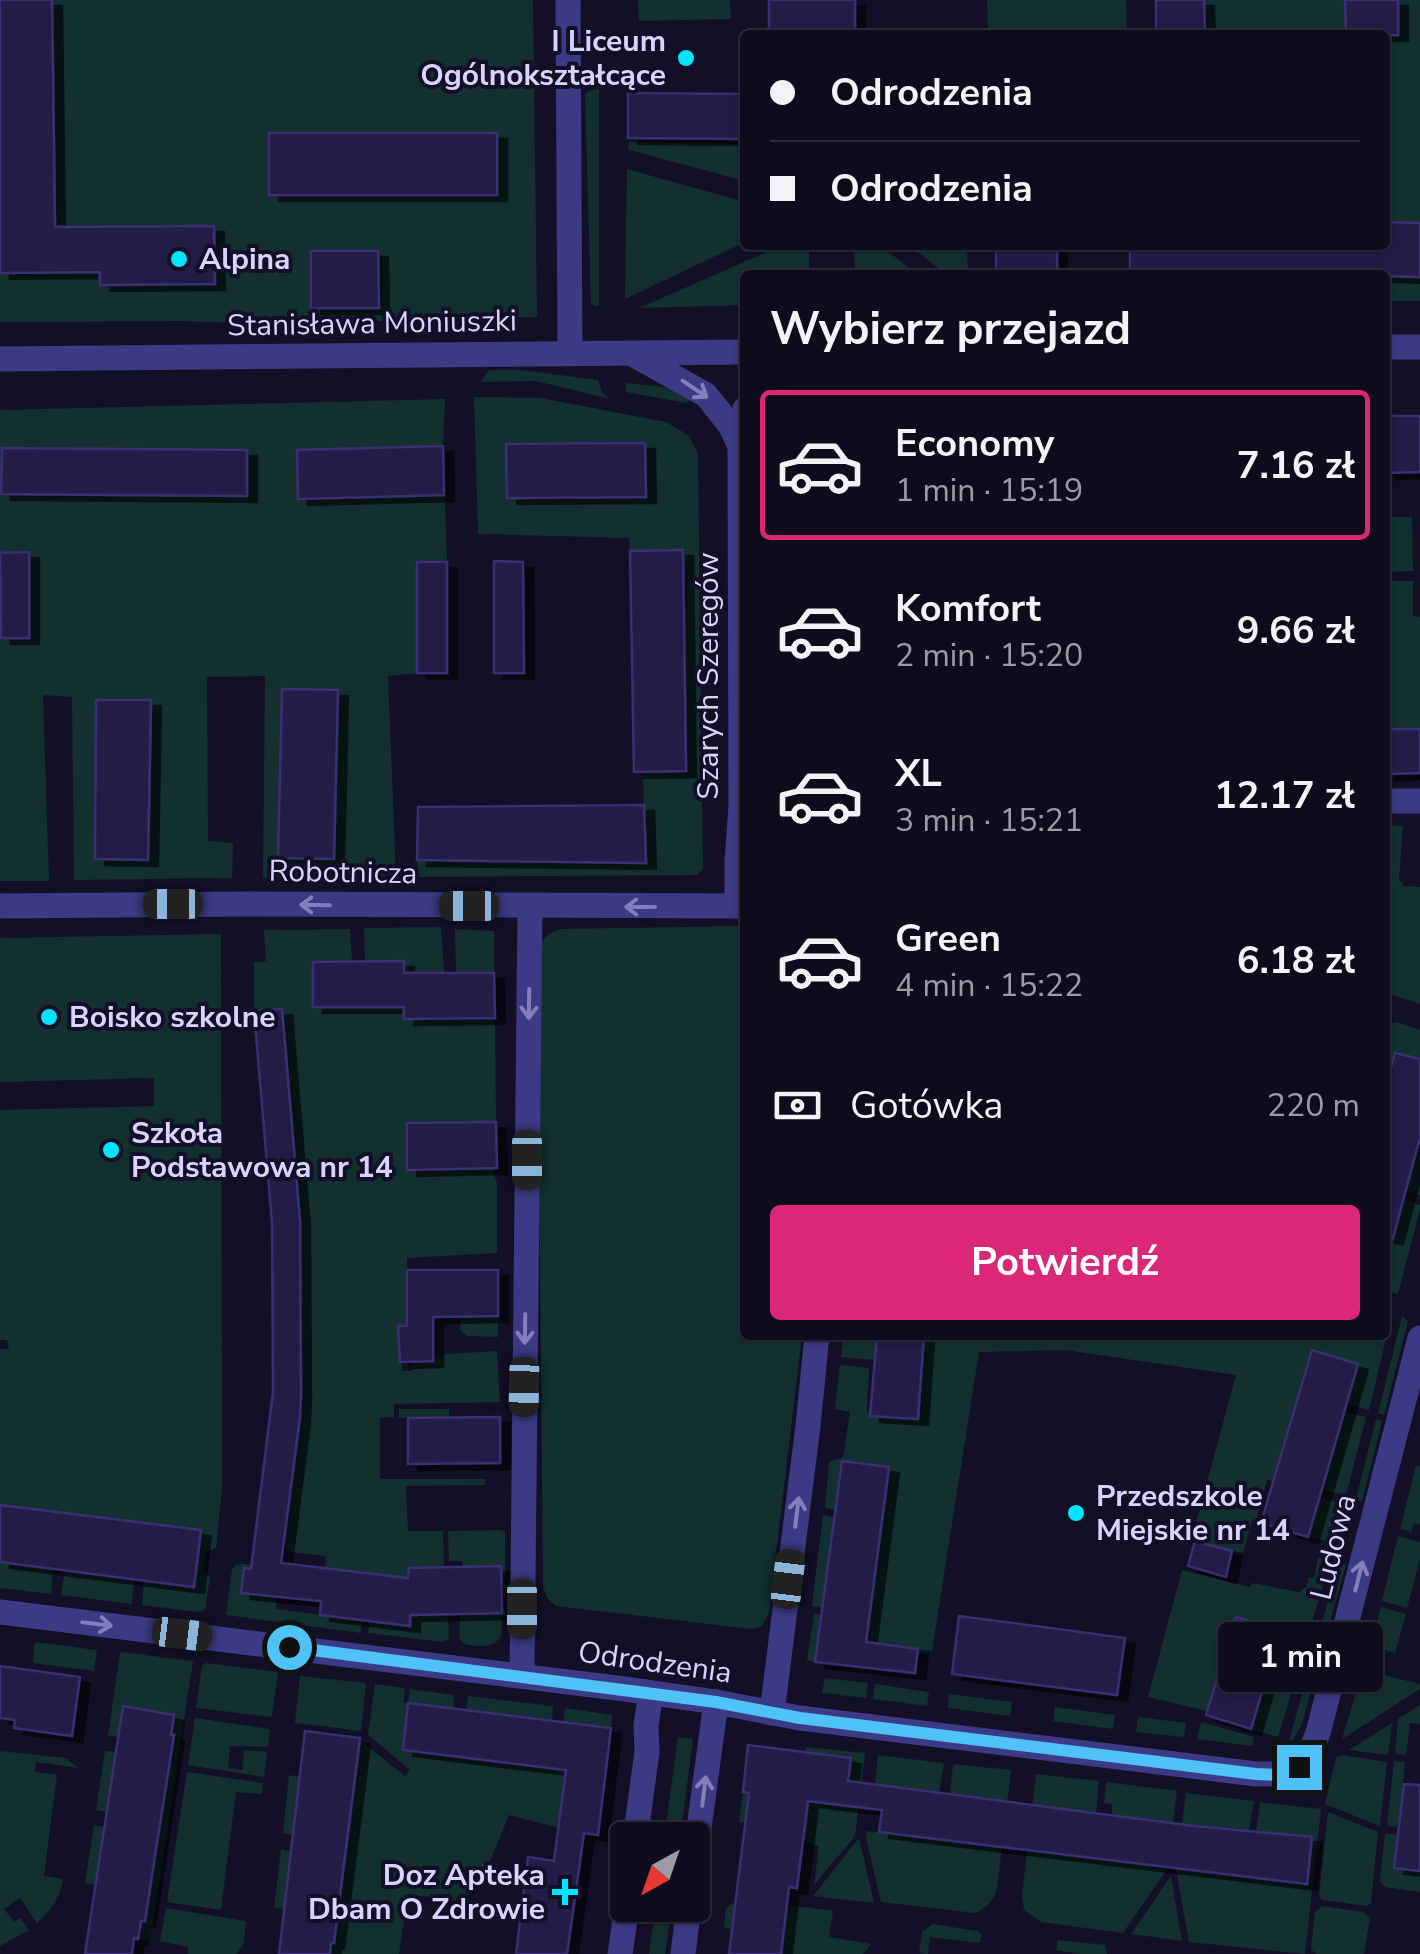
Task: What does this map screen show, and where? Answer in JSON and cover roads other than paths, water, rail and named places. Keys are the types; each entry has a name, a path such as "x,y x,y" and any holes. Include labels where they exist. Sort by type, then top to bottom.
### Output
{"street":[{"path":"568,0 570,353"},
{"path":"1390,347 1420,347"},
{"name":"Stanisława Moniuszki","path":"0,359 740,352"},
{"path":"631,354 706,395 730,425 740,446"},
{"path":"1390,801 1420,801"},
{"name":"Szarych Szeregów","path":"740,834 740,895"},
{"name":"Robotnicza","path":"0,906 740,906"},
{"path":"522,1676 530,906"},
{"name":"Ludowa","path":"1299,1767 1309,1757 1318,1733 1420,1338"},
{"path":"772,1713 816,1340"},
{"name":"Odrodzenia","path":"0,1612 522,1676 772,1713 1256,1774 1280,1775 1299,1767"},
{"path":"637,1822 651,1693"},
{"path":"700,1822 716,1702"},
{"path":"620,1954 625,1922"},
{"path":"683,1954 687,1922"}],"place":[{"name":"I Liceum Ogólnokształcące","path":"686,58"},
{"name":"Alpina","path":"179,259"},
{"name":"Boisko szkolne","path":"49,1017"},
{"name":"Szkoła Podstawowa nr 14","path":"111,1150"},
{"name":"Przedszkole Miejskie nr 14","path":"1076,1513"},
{"name":"Doz Apteka Dbam O Zdrowie","path":"565,1892"}]}
